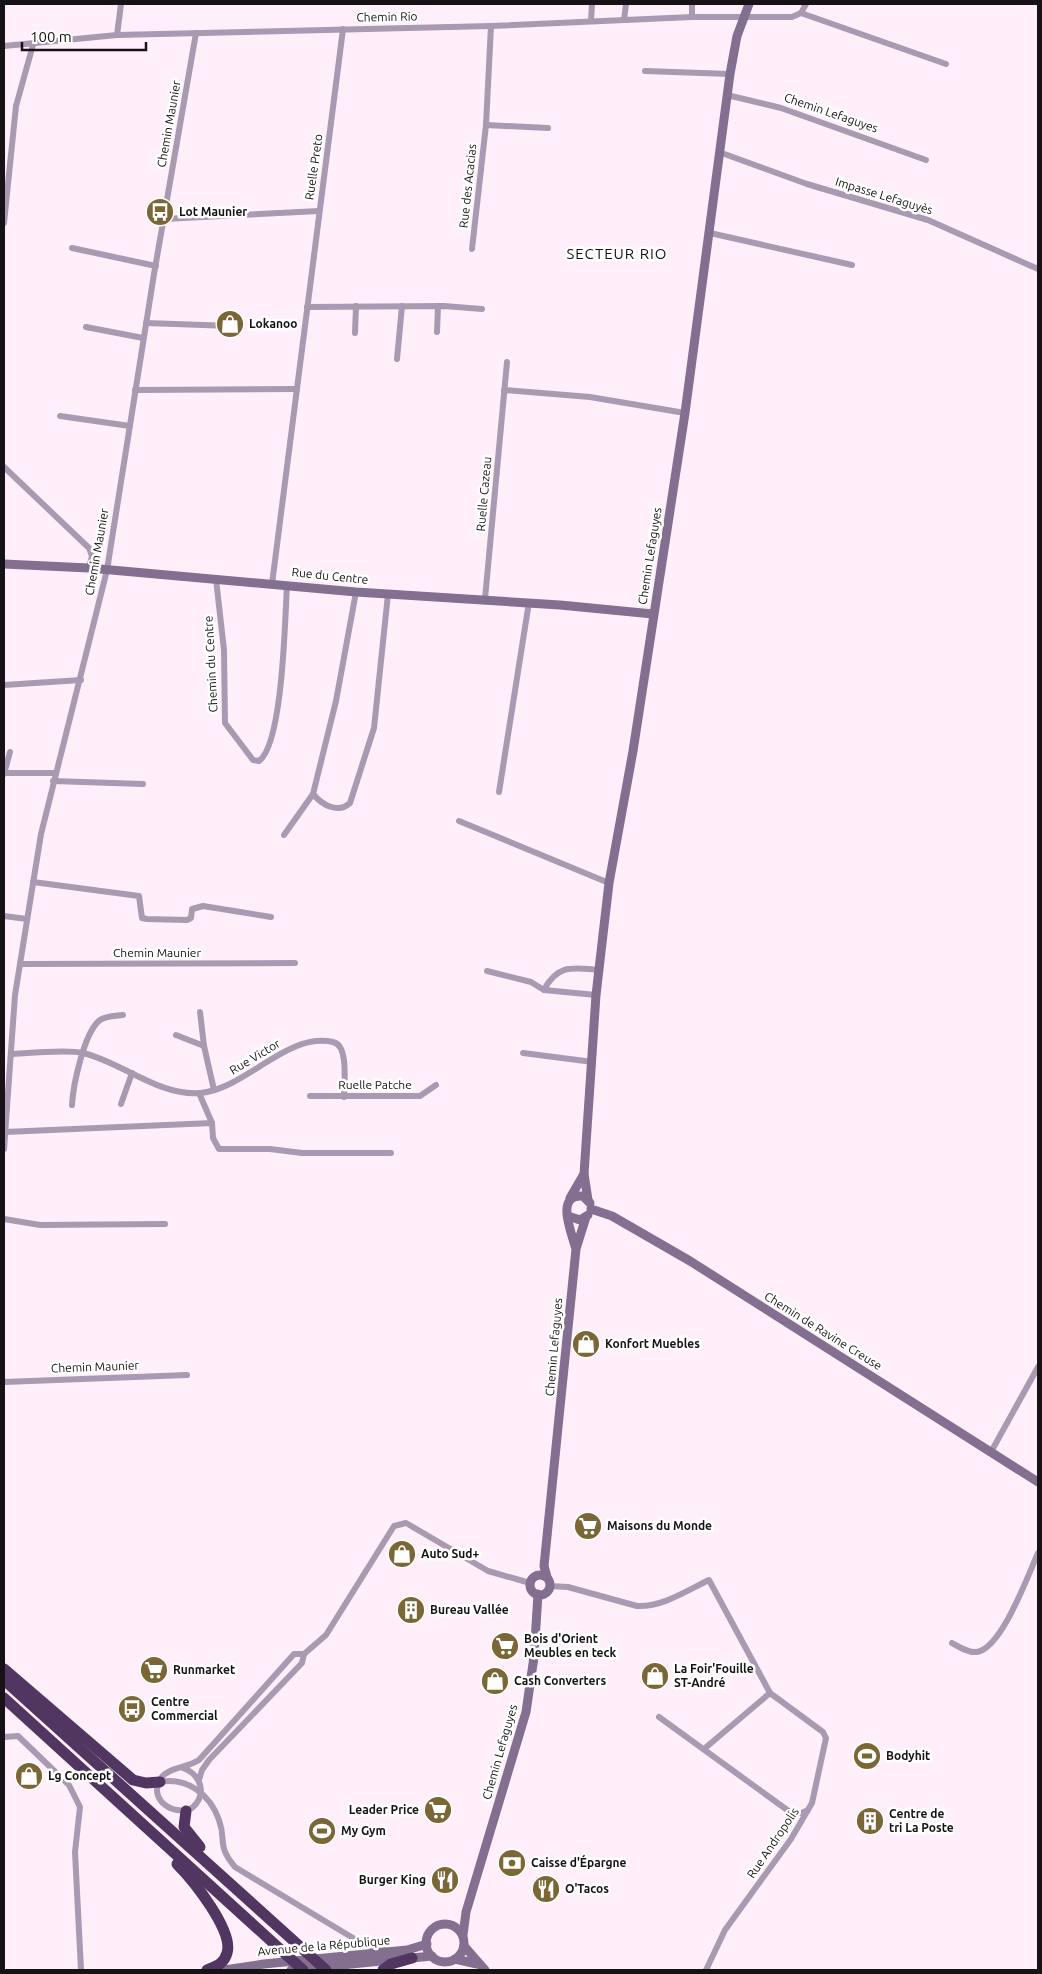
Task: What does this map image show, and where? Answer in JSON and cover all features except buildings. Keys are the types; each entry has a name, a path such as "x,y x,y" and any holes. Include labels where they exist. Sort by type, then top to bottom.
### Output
{"highway":[{"path":"4,1669 133,1780 146,1783 160,1782"},
{"path":"4,1680 326,1970"},
{"path":"4,1698 303,1970"},
{"path":"106,1791 184,1871 222,1927 227,1939 227,1953 220,1965 207,1970"},
{"path":"186,1811 183,1821 189,1835 250,1902"},
{"path":"383,1970 390,1964 412,1958"}],"main road":[{"name":"Chemin Lefaguyes","path":"588,1200 584,1174 593,1062 596,994 609,883 633,750 685,413 730,74 743,16 749,4"},
{"name":"Rue du Centre","path":"4,564 89,568 287,584 356,592 529,602 653,614"},
{"name":"Chemin Lefaguyes","path":"570,1198 584,1174"},
{"path":"583,1196 588,1200 588,1213 580,1220 568,1216 566,1210 570,1198 583,1196"},
{"name":"Chemin Lefaguyes","path":"548,1582 544,1566 576,1249 588,1213"},
{"name":"Chemin de Ravine Creuse","path":"588,1213 612,1216 690,1261 1038,1482"},
{"name":"Chemin Lefaguyes","path":"568,1216 576,1249"},
{"path":"533,1580 541,1575 548,1582 547,1591 538,1594 533,1592 533,1580 544,1566"},
{"name":"Chemin Lefaguyes","path":"463,1935 466,1912 526,1712 534,1657 538,1594"},
{"path":"452,1925 466,1912"},
{"path":"477,1964 455,1959 443,1962 432,1956 426,1944 428,1935 434,1928 442,1924 452,1925 463,1935 464,1946 477,1964 485,1970"},
{"name":"Avenue de la République","path":"224,1970 264,1964 407,1950 426,1944"},
{"path":"455,1959 464,1946"},
{"name":"Avenue de la République","path":"291,1970 432,1956"}],"street":[{"path":"117,35 121,4"},
{"path":"591,21 592,4"},
{"path":"624,20 626,4"},
{"path":"692,4 692,16"},
{"path":"743,16 792,17 801,13 806,4"},
{"path":"801,13 946,64"},
{"name":"Chemin Rio","path":"4,46 33,45 63,39 117,35 491,26 692,16 743,16"},
{"name":"Rue des Acacias","path":"472,250 486,125 491,26"},
{"name":"Ruelle Preto","path":"272,584 343,30"},
{"name":"Chemin Maunier","path":"4,1149 15,995 33,882 53,781 81,680 107,570 146,323 196,34"},
{"path":"4,223 16,106 33,45"},
{"path":"645,71 730,74"},
{"name":"Chemin Lefaguyes","path":"727,95 781,108 926,160"},
{"path":"486,125 548,128"},
{"name":"Impasse Lefaguyès","path":"719,152 807,184 928,220 1038,270"},
{"path":"164,219 319,210"},
{"path":"710,233 852,265"},
{"path":"72,248 156,266"},
{"path":"355,333 356,306"},
{"path":"397,359 402,306"},
{"path":"307,307 438,306 482,309"},
{"path":"437,332 438,306"},
{"path":"146,323 232,326"},
{"path":"86,327 144,338"},
{"name":"Ruelle Cazeau","path":"485,599 507,362"},
{"path":"135,390 297,389"},
{"path":"504,390 590,397 685,413"},
{"path":"60,416 130,426"},
{"name":"Chemin Maunier","path":"4,467 89,548 92,556 89,568"},
{"name":"Chemin du Centre","path":"216,579 224,650 225,723 252,760 258,761 267,752 282,673 287,584"},
{"path":"284,835 314,794 336,701 356,592"},
{"path":"314,794 318,800 337,809 344,808 350,803 374,728 388,594"},
{"path":"499,792 529,602"},
{"path":"4,685 81,680"},
{"path":"10,752 4,774 55,773"},
{"path":"53,781 143,784"},
{"path":"460,821 609,883"},
{"path":"33,882 139,896 142,918 146,919 187,920 191,918 192,909 203,906 271,917"},
{"path":"4,916 27,919"},
{"name":"Chemin Maunier","path":"20,964 295,963"},
{"path":"544,990 553,977 568,967 600,970"},
{"path":"487,972 531,982 544,990 596,994"},
{"path":"200,1012 204,1046 214,1090"},
{"path":"72,1106 73,1090 82,1052 98,1021 103,1018 123,1015"},
{"path":"176,1035 204,1046"},
{"name":"Rue Victor","path":"11,1054 82,1052 168,1088 200,1093 238,1081 293,1047 309,1042 332,1041 339,1045 344,1053 344,1097"},
{"path":"523,1053 593,1062"},
{"path":"121,1104 132,1073"},
{"name":"Ruelle Patche","path":"310,1096 420,1096 436,1085"},
{"path":"200,1093 212,1123 214,1138 219,1149 270,1149 302,1153 391,1153"},
{"path":"5,1132 212,1123"},
{"path":"4,1219 40,1225 165,1224"},
{"path":"991,1452 1038,1366"},
{"name":"Chemin Maunier","path":"4,1382 187,1375"},
{"path":"199,1780 202,1770 209,1760 302,1663 304,1654 326,1635 390,1530 399,1523 406,1523 488,1571 533,1580"},
{"path":"952,1643 973,1652 985,1649 1012,1613 1038,1553"},
{"name":"Rue Andropolis","path":"548,1582 637,1606 648,1607 661,1604 709,1580 770,1694 822,1732 826,1738 812,1803 780,1855 725,1930 706,1970"},
{"path":"183,1768 195,1774 199,1780 201,1793 196,1804 186,1811 172,1811 166,1807 159,1796 160,1782 171,1770 183,1768 199,1760 294,1654 304,1654"},
{"path":"704,1749 770,1694"},
{"path":"659,1717 790,1812 808,1810"},
{"path":"4,1737 18,1736 68,1785 80,1807 75,1852 81,1970"},
{"path":"160,1782 182,1782 201,1793 214,1807 220,1822 222,1847 225,1855 235,1867 363,1944 390,1952"}],"place":[{"name":"Lot Maunier","path":"160,212"},
{"name":"Lokanoo","path":"230,324"},
{"name":"Konfort Muebles","path":"586,1344"},
{"name":"Maisons du Monde","path":"588,1526"},
{"name":"Auto Sud+","path":"402,1554"},
{"name":"Bureau Vallée","path":"411,1610"},
{"name":"Bois d'Orient Meubles en teck","path":"505,1646"},
{"name":"Runmarket","path":"154,1670"},
{"name":"La Foir'Fouille ST-André","path":"655,1676"},
{"name":"Cash Converters","path":"495,1681"},
{"name":"Centre Commercial","path":"132,1709"},
{"name":"Bodyhit","path":"867,1756"},
{"name":"Lg Concept","path":"29,1776"},
{"name":"Leader Price","path":"438,1810"},
{"name":"Centre de tri La Poste","path":"870,1821"},
{"name":"My Gym","path":"322,1831"},
{"name":"Caisse d'Épargne","path":"512,1863"},
{"name":"Burger King","path":"445,1880"},
{"name":"O'Tacos","path":"546,1889"}],"district":[{"name":"SECTEUR RIO","path":"617,254"}]}
